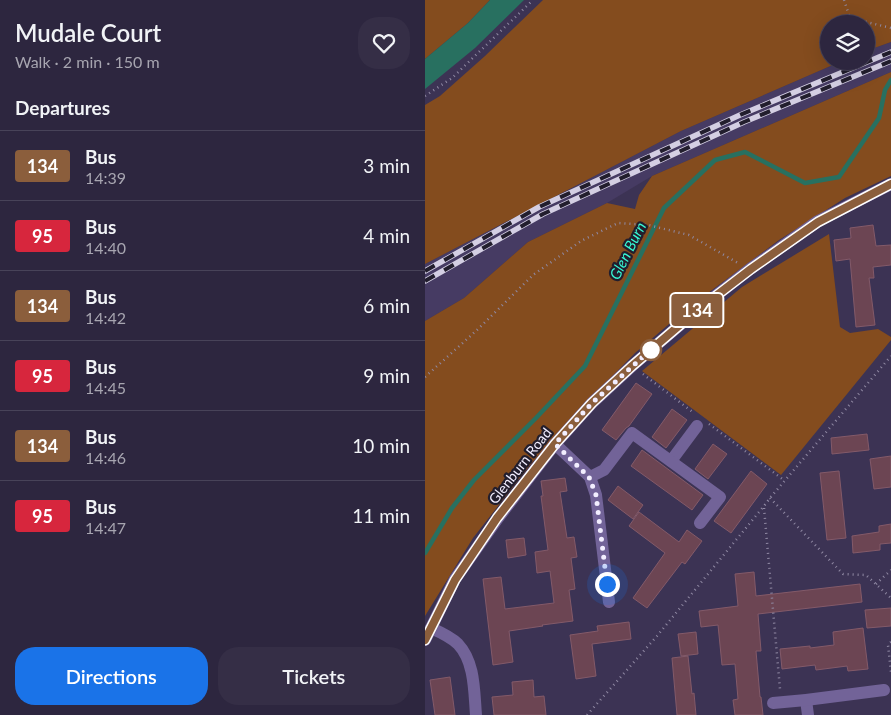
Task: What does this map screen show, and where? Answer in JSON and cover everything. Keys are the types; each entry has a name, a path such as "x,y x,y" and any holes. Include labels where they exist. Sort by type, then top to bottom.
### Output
{"street":[{"name":"Glenburn Road","path":"425,640 455,580 497,518 555,444 592,403 695,312 751,269 818,222 891,184"},
{"path":"671,461 697,426"},
{"path":"589,477 604,470 631,433 720,497 700,523"},
{"path":"555,444 589,477 596,495 609,602"},
{"path":"431,628 457,643 465,653 473,675 475,715"},
{"path":"777,703 884,690"},
{"path":"806,700 808,715"}],"path":[{"path":"425,96 452,78 533,0"},
{"path":"844,0 851,18 891,28"},
{"path":"425,377 477,330 533,274 581,241 619,222 648,224 689,235 751,269"},
{"path":"587,715 657,636 770,498 891,356"},
{"path":"770,498 843,574 866,575 891,598"},
{"path":"764,506 777,703"},
{"path":"876,584 891,570"},
{"path":"891,642 889,645 891,672"}],"shaded area":[{"path":"425,0 490,0 468,23 425,59"},
{"path":"490,0 524,0 475,48 425,89 425,59 468,23"},
{"path":"543,0 891,0 891,42 875,48 875,15 820,15 821,70 681,131 425,264 425,105 440,96"},
{"path":"891,42 891,72 652,176 607,203 528,242 464,298 425,321 425,264 681,131 821,70 875,70 875,48"},
{"path":"891,72 891,176 845,198 779,240 688,308 635,353 531,464 473,538 425,616 425,321 464,298 528,242 607,203 635,209 639,195 652,176"},
{"path":"829,234 840,327 850,333 878,329 891,337 891,340 781,475 642,371 742,287"}],"building":[{"path":"873,225 876,246 891,245 891,265 873,267 874,278 869,278 875,325 856,327 850,259 836,261 834,240 851,238 850,228"},
{"path":"636,383 652,394 629,426 616,440 602,430"},
{"path":"672,409 687,420 666,448 652,437"},
{"path":"867,434 869,450 832,454 831,438"},
{"path":"713,444 727,454 708,479 695,469"},
{"path":"642,450 703,495 692,510 631,466"},
{"path":"891,456 891,487 874,489 870,459"},
{"path":"751,471 767,484 731,533 714,521"},
{"path":"839,471 846,538 827,540 820,473"},
{"path":"565,478 567,491 560,492 567,538 574,537 577,557 571,558 575,589 569,590 573,621 509,631 513,662 493,665 483,579 501,577 505,609 554,603 550,571 537,573 535,552 548,550 541,496 543,496 541,481"},
{"path":"618,486 643,505 633,519 608,500"},
{"path":"639,512 679,542 687,530 702,541 685,564 682,562 647,608 633,598 665,553 629,526"},
{"path":"891,524 891,543 880,544 880,550 853,553 852,536 879,532 879,526"},
{"path":"524,538 526,555 508,558 506,540"},
{"path":"754,572 756,596 860,584 862,602 758,614 761,651 756,651 763,715 735,715 733,700 738,699 735,664 722,665 718,625 701,627 699,611 738,606 735,574"},
{"path":"891,608 891,626 867,628 865,610"},
{"path":"629,622 631,639 592,644 596,676 576,679 570,635 598,631 597,626"},
{"path":"863,628 868,669 848,671 847,666 816,670 815,665 782,669 780,649 834,645 833,632"},
{"path":"696,632 698,654 681,656 678,634"},
{"path":"688,656 696,715 677,715 672,658"},
{"path":"450,677 455,715 435,715 430,680"},
{"path":"533,680 534,697 544,696 546,715 494,715 492,697 513,695 512,682"}],"waterway":[{"name":"Glen Burn","path":"425,553 452,508 474,480 585,366 664,208 715,160 745,152 805,183 839,177 879,118 885,90 891,80"}],"railway":[{"path":"425,271 539,207 740,115 891,52"},
{"path":"425,281 543,214 744,122 891,61"}],"bus line":[{"name":"134","path":"425,640 455,580 497,518 555,444 592,403 695,312 751,269 818,222 891,184"}],"route":[{"path":"607,584 596,495 589,477 555,444 592,403 657,344 651,350"}]}
